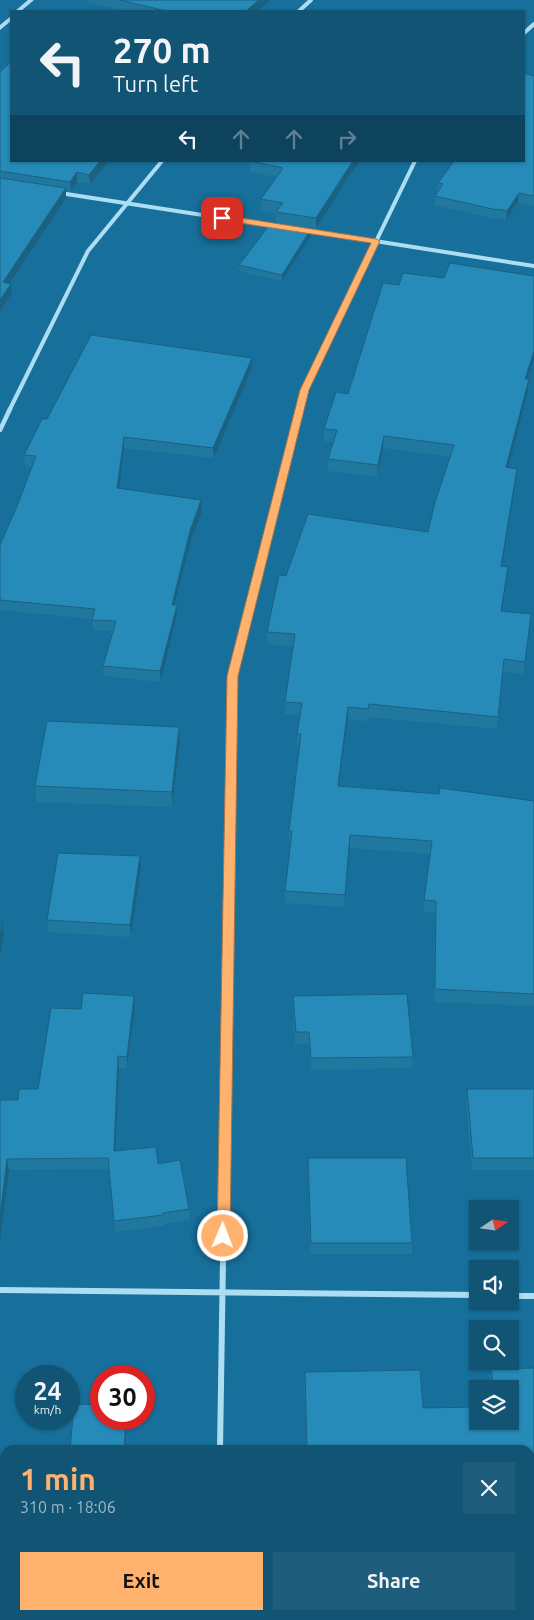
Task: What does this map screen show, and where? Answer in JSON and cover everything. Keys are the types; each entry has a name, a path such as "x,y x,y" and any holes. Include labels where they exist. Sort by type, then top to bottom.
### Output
{"street":[{"path":"19,10 31,0"},
{"path":"300,10 311,0"},
{"path":"0,28 10,19"},
{"path":"0,430 88,250 161,162"},
{"path":"220,1445 232,676 304,390 415,162"},
{"path":"58,193 280,227"},
{"path":"299,230 534,266"},
{"path":"0,1290 469,1295"},
{"path":"519,1296 534,1296"}],"building":[{"path":"120,0 259,0 247,10 162,10"},
{"path":"10,63 10,162 99,162 89,175 77,172 70,182 0,171 0,72"},
{"path":"525,73 534,75 534,196 519,193 507,211 497,210 435,196 443,184 438,183 453,162 525,162"},
{"path":"255,162 352,162 316,218 276,212 283,203 261,199 283,168"},
{"path":"0,178 66,188 3,282 11,284 0,300"},
{"path":"271,223 311,229 282,275 239,265"},
{"path":"450,263 534,276 534,351 525,379 529,379 506,467 517,469 501,566 508,567 501,611 531,614 525,662 504,659 498,717 369,704 368,709 348,707 338,786 439,794 440,788 534,801 534,994 435,989 436,901 424,900 432,841 350,835 345,895 285,891 292,831 289,831 301,734 297,734 302,703 285,702 295,634 267,632 279,575 286,576 308,514 428,532 435,502 454,445 384,436 378,465 328,459 337,430 324,429 336,392 348,394 383,283 399,285 403,273 444,278"},
{"path":"91,335 252,358 213,448 124,437 117,488 201,500 190,531 172,605 177,605 160,671 103,666 116,621 92,620 95,609 0,600 0,545 36,456 24,455 42,419 47,419"},
{"path":"47,721 179,727 172,792 35,786"},
{"path":"58,853 140,856 130,925 47,920"},
{"path":"83,993 134,996 127,1057 118,1056 114,1151 156,1147 158,1164 180,1160 189,1209 163,1213 163,1215 114,1221 108,1158 7,1159 0,1218 0,1100 18,1100 19,1089 38,1089 51,1008 81,1009"},
{"path":"407,994 413,1057 311,1058 309,1032 296,1032 293,996"},
{"path":"467,1089 534,1089 534,1158 473,1158"},
{"path":"308,1158 406,1158 412,1243 311,1243"},
{"path":"534,1368 534,1445 307,1445 305,1372 420,1370 423,1408 469,1407 469,1430 519,1430 519,1380 493,1380 491,1370"},
{"path":"80,1404 90,1405 90,1430 125,1430 124,1445 70,1445 72,1430 80,1430"}],"route":[{"path":"222,218 376,241 304,390 232,676 223,1236"}]}
